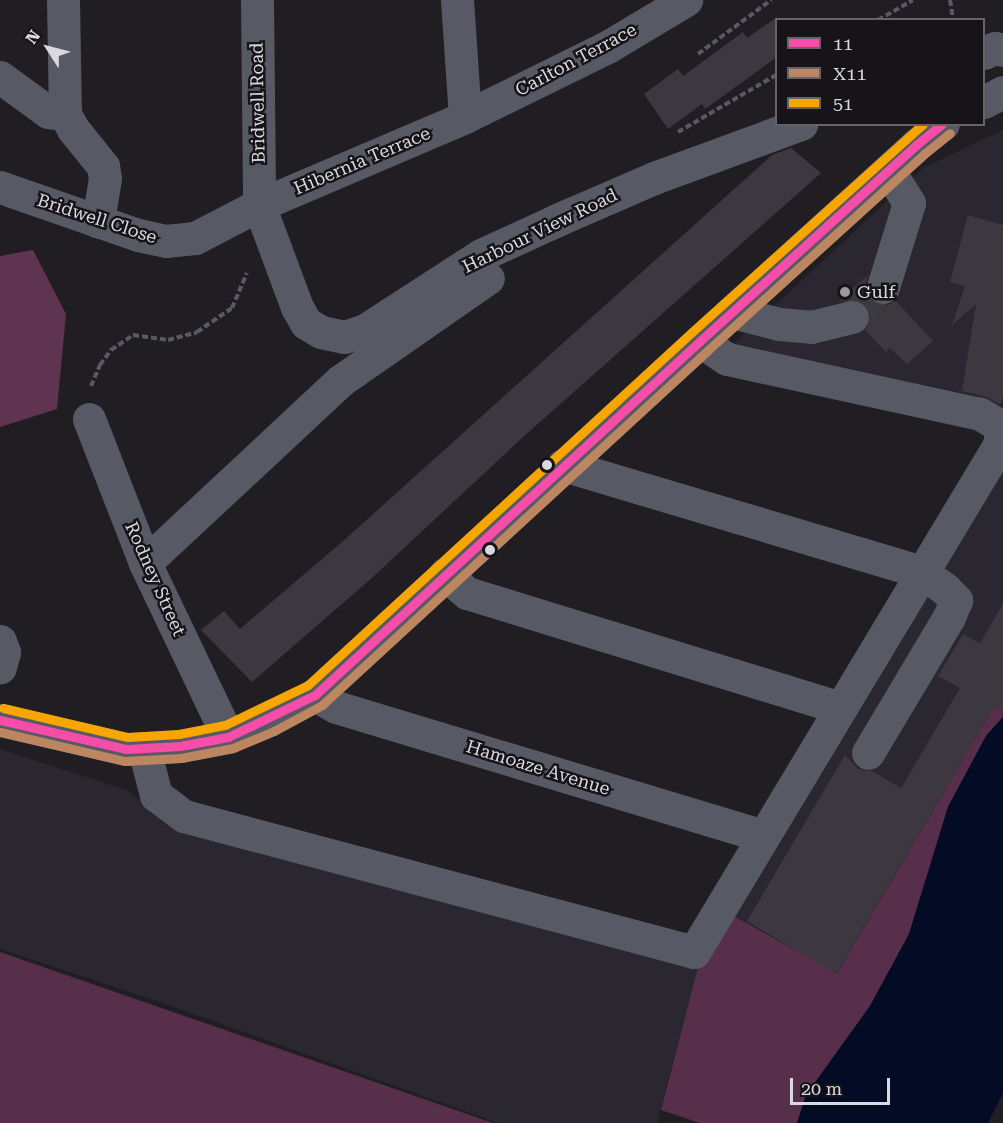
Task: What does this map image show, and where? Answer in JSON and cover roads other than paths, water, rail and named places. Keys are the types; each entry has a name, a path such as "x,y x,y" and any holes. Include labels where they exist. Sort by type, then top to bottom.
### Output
{"street":[{"path":"63,0 65,114 73,129 103,166 105,178 98,221"},
{"name":"Bridwell Road","path":"257,0 259,205"},
{"path":"457,0 465,117"},
{"name":"Carlton Terrace","path":"465,117 609,46 686,0"},
{"path":"985,53 995,48 1003,50"},
{"path":"0,77 48,112 65,114"},
{"path":"985,101 1003,92"},
{"name":"Hibernia Terrace","path":"259,205 465,117"},
{"name":"Harbour View Road","path":"259,205 297,307 306,323 321,332 344,337 365,330 481,255 654,177 795,126"},
{"path":"0,720 104,744 144,749 180,746 228,736 268,720 315,695 563,465 941,126"},
{"path":"883,287 909,203 889,171"},
{"name":"Bridwell Close","path":"0,187 138,235 166,241 195,238 259,205"},
{"path":"145,563 340,381 426,319 529,250 547,236 557,220"},
{"path":"732,312 779,324 811,327 852,316"},
{"path":"144,749 156,795 184,816 694,952 999,445 1002,427 980,414 727,359 700,341"},
{"name":"Rodney Street","path":"89,418 145,563 228,736"},
{"path":"563,465 921,572 945,589 956,600 949,617 868,753"},
{"path":"445,574 467,593 841,708"},
{"path":"0,641 4,652 0,667"},
{"name":"Hamoaze Avenue","path":"315,695 336,707 764,836"}],"water":[{"path":"1003,717 1003,1093 988,1123 797,1123 806,1095 870,1006 909,934 948,807 986,736"}],"tunnel":[{"path":"852,317 883,287"}],"place":[{"name":"Gulf","path":"845,292"}]}
